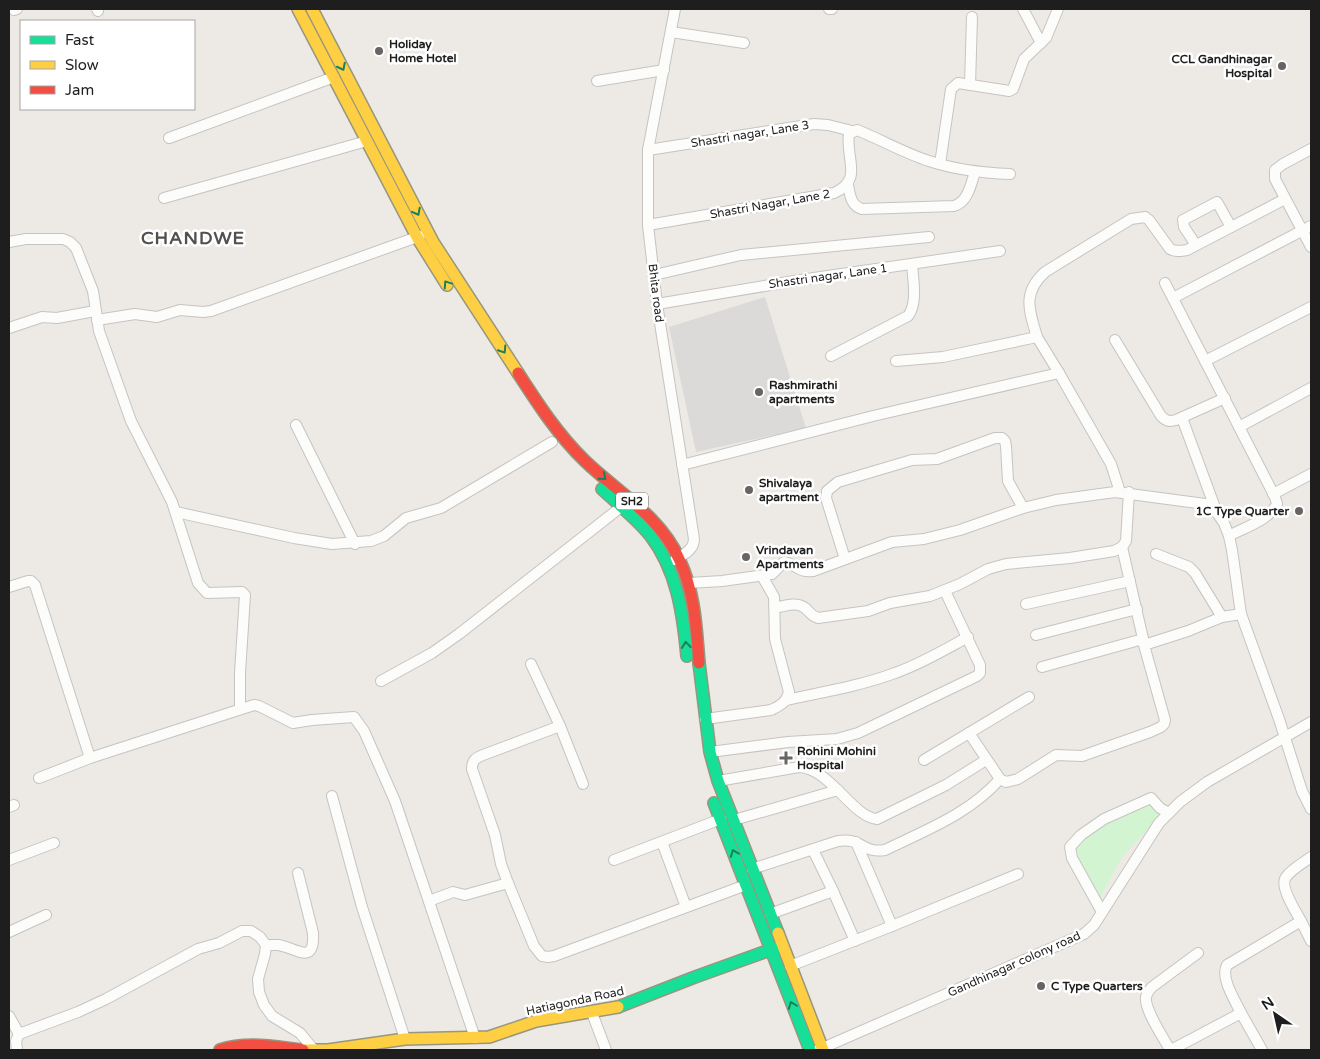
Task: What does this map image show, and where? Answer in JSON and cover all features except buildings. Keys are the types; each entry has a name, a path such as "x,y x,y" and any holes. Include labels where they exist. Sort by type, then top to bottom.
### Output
{"main road":[{"name":"SH2","path":"298,9 416,237 532,414 552,442 578,470 648,533 659,548 668,564 680,602 692,698"},
{"name":"SH2","path":"312,9 429,234 534,397 565,441 587,463 648,516 661,530 679,558 693,598 697,725 707,782 770,949 813,1049"},
{"path":"319,48 330,43"},
{"name":"SH2","path":"697,725 710,752 718,781 790,966 813,1049"},
{"name":"Hatiagonda Road","path":"220,1050 235,1046 249,1046 328,1050 405,1039 475,1038 504,1033 536,1021 610,1010 782,945"}],"street":[{"name":"Bhita road","path":"668,564 689,551 694,542 657,304 648,225 648,150 675,9"},
{"path":"1022,9 1041,43"},
{"path":"940,164 951,89 958,83 1009,91 1015,85 1024,59 1041,43 1049,32 1058,9"},
{"path":"970,85 972,17"},
{"path":"671,32 744,43"},
{"path":"597,81 664,70"},
{"path":"168,138 334,77"},
{"name":"Shastri nagar, Lane 3","path":"648,150 806,125 828,124 852,131"},
{"path":"975,172 965,200 954,206 862,209 853,204 848,185 852,177 849,134 857,130 898,149 940,164 975,172 1010,174"},
{"path":"164,198 367,141"},
{"path":"1311,149 1275,170 1275,179 1285,200 1307,228 1311,247"},
{"name":"Shastri Nagar, Lane 2","path":"648,225 834,193 848,185"},
{"path":"775,608 793,604 801,605 813,617 818,618 868,611 883,605 945,591 988,569 1006,564 1070,558 1114,551 1122,547 1126,541 1127,533 1125,492 1111,464 1037,337 1029,309 1032,286 1045,272 1131,219 1145,217 1170,249 1174,251 1187,250 1285,200"},
{"path":"1196,245 1184,227 1183,220 1189,216 1217,202 1231,227"},
{"path":"1173,298 1307,228"},
{"path":"9,328 42,317 135,314 156,317 180,310 211,311 416,237 429,234"},
{"path":"654,275 741,255 928,237"},
{"path":"9,242 26,239 63,239 70,242 76,248 93,291 99,331 134,428 176,512 200,587 207,592 242,592 245,595 240,673 240,709"},
{"name":"Shastri nagar, Lane 1","path":"657,304 800,280 1000,251"},
{"path":"831,356 908,316 912,311 914,302 912,264"},
{"path":"1165,284 1239,426 1277,504 1268,516 1229,536"},
{"path":"1205,360 1311,307"},
{"path":"896,361 943,357 1037,337"},
{"path":"1115,340 1161,416 1170,422 1224,398"},
{"path":"682,465 873,416 1059,373"},
{"path":"1239,426 1311,388"},
{"path":"1182,418 1217,513 1229,536 1241,614 1302,791 1311,809"},
{"path":"296,424 355,544"},
{"path":"846,559 826,498 827,491 838,482 900,463 912,460 937,459 995,438 1002,438 1006,441 1008,481 1023,508"},
{"path":"176,512 294,538 332,544 355,544 381,538 406,518 441,508 552,442"},
{"path":"1273,494 1311,474"},
{"path":"689,583 722,581 772,574 784,562 805,572 813,571 892,542 924,538 960,530 1023,508 1091,494 1125,492 1205,504 1217,513"},
{"path":"381,681 432,653 459,634 621,508"},
{"path":"969,734 1000,779 1011,782 1056,755 1082,756 1150,732 1164,724 1164,715 1144,642 1122,547"},
{"path":"1156,554 1189,567 1195,573 1222,617"},
{"path":"697,725 771,710 786,700 789,692 775,639 774,597 762,576"},
{"path":"9,587 28,581 35,585 90,758"},
{"path":"1026,604 1130,581"},
{"path":"710,752 788,742 837,739 858,733 977,676 981,669 968,637 945,591"},
{"path":"1036,635 1137,608"},
{"path":"1042,666 1188,631 1222,617 1241,614"},
{"path":"786,700 863,683 896,673 922,662 968,637"},
{"path":"531,664 560,726 583,784"},
{"path":"924,760 1029,698"},
{"path":"39,778 90,758 257,705 292,723 351,716 356,719 364,731 395,800 475,1038"},
{"name":"Gandhinagar colony road","path":"813,1049 1084,934 1094,925 1159,823 1168,813 1207,782 1311,722"},
{"path":"560,726 483,755 474,760 472,764 501,864 538,952 542,956 548,958 746,885"},
{"path":"718,781 807,767 822,776 867,817 877,818 894,812 946,785 986,760"},
{"path":"752,870 849,839 856,841 869,850 885,850 976,803 1000,779"},
{"path":"734,820 838,790"},
{"path":"332,796 359,898 405,1039"},
{"path":"1102,912 1072,858 1070,847 1081,835 1104,819 1151,798 1160,808 1168,813"},
{"path":"614,860 721,819"},
{"path":"856,841 892,926"},
{"path":"662,842 686,907"},
{"path":"9,860 54,843"},
{"path":"813,850 855,941"},
{"path":"1311,857 1286,877 1283,882 1285,890 1311,941"},
{"path":"266,945 278,945 297,952 305,952 314,943 298,873"},
{"path":"790,966 1018,874"},
{"path":"428,901 453,892 465,895 508,883"},
{"path":"770,914 833,891"},
{"path":"9,932 46,915"},
{"path":"1262,1050 1241,1013 1224,970 1227,964 1301,921"},
{"path":"17,1050 16,1041 19,1034 78,1012 143,980 198,949 219,943 242,931 251,931 260,937 266,945 258,978 259,992 264,1005 272,1016 300,1033 314,1050"},
{"path":"1198,953 1152,987 1147,993 1148,1008 1171,1050 1241,1013"},
{"path":"592,1013 606,1050"},
{"path":"9,1016 19,1034"}],"shaded area":[{"name":"Rashmirathi apartments","path":"765,297 806,428 696,452 669,327"}],"green space":[{"path":"1150,803 1160,814 1122,857 1098,902 1072,855 1079,842 1106,822"}],"traffic: fast":[{"path":"602,489 645,529 667,563 673,577 681,608 687,656"},
{"path":"699,663 710,752 718,781 778,933"},
{"path":"714,803 810,1050"},
{"path":"618,1007 781,946"}],"traffic: slow":[{"path":"298,9 417,237 447,285"},
{"path":"312,9 433,242 518,373"},
{"path":"778,933 823,1050"},
{"path":"305,1050 328,1050 405,1039 489,1037 536,1021 618,1007"}],"traffic: jam":[{"path":"518,373 566,441 597,472 649,517 671,544 679,559 692,597 699,663"},
{"path":"220,1050 251,1045 303,1050"}],"place":[{"name":"Holiday Home Hotel","path":"379,51"},
{"name":"CCL Gandhinagar Hospital","path":"1282,66"},
{"name":"Rashmirathi apartments","path":"759,392"},
{"name":"Shivalaya apartment","path":"749,490"},
{"name":"1C Type Quarter","path":"1299,511"},
{"name":"Vrindavan Apartments","path":"746,557"},
{"name":"Rohini Mohini Hospital","path":"786,758"},
{"name":"C Type Quarters","path":"1041,986"}],"district":[{"name":"CHANDWE","path":"193,238"}]}
